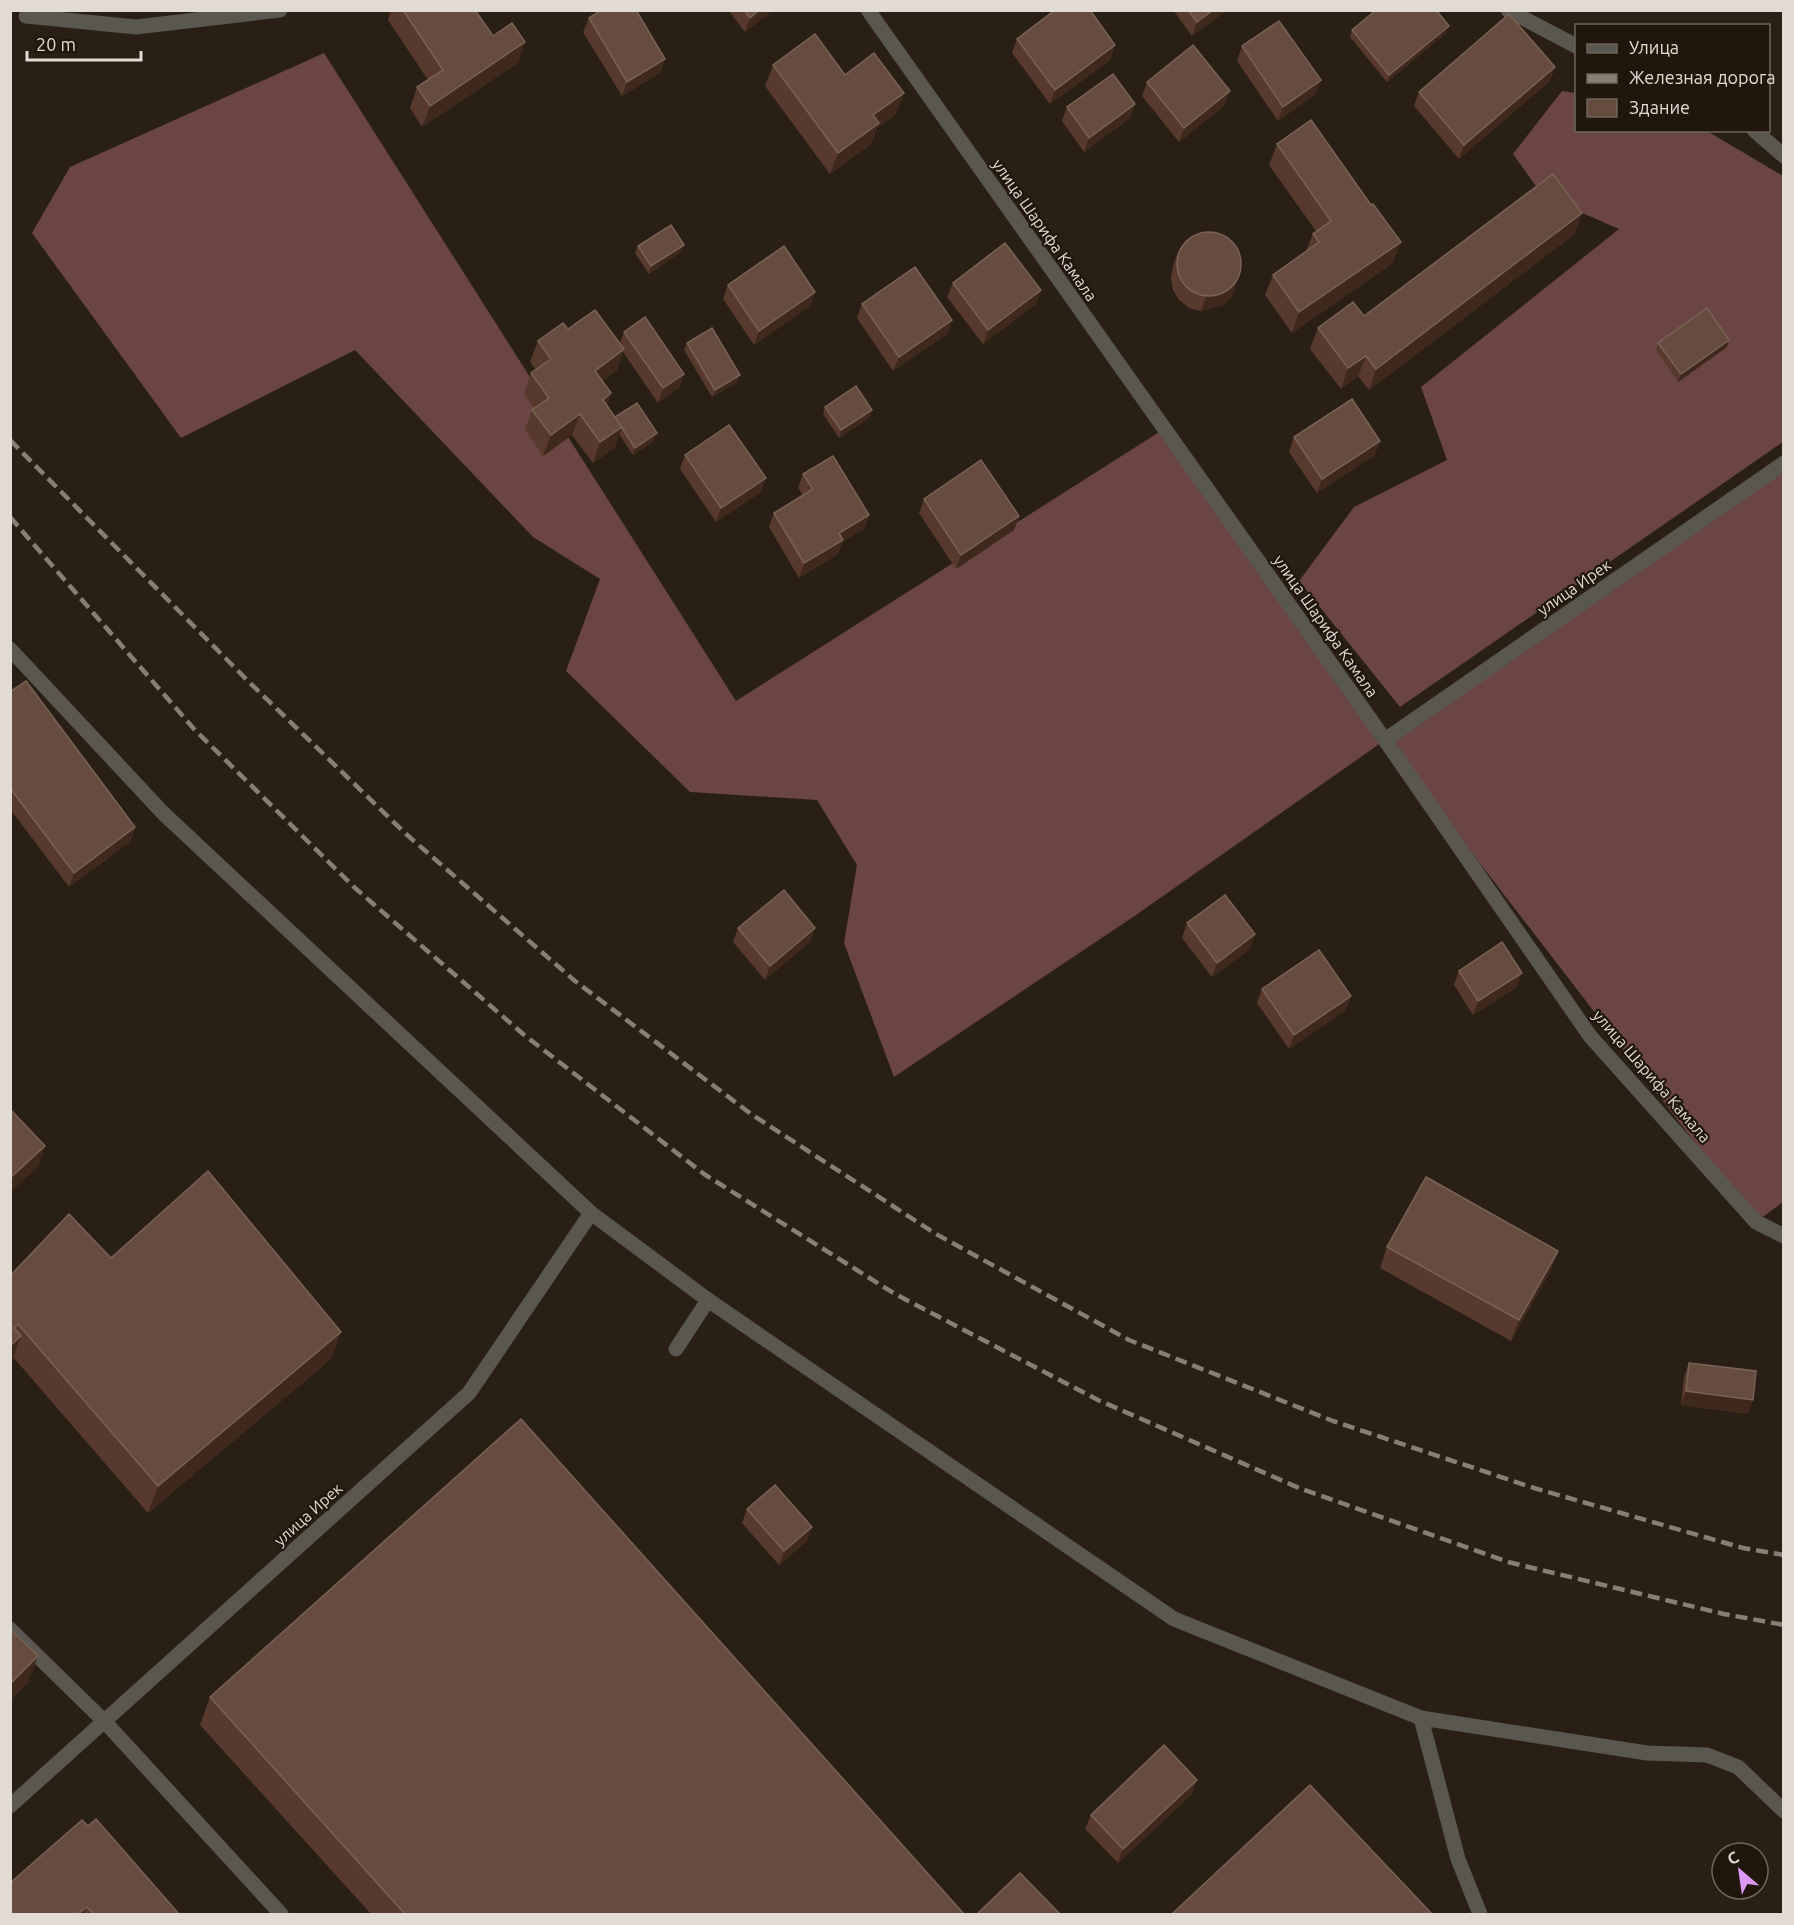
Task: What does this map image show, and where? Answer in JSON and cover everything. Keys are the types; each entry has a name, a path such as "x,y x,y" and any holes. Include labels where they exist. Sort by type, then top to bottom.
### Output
{"street":[{"path":"26,16 136,27 280,10"},
{"name":"улица Шарифа Камала","path":"868,10 1385,740 1590,1036 1756,1222 1784,1236"},
{"path":"1508,10 1575,45"},
{"path":"1756,132 1784,156"},
{"name":"улица Ирек","path":"1385,740 1784,463"},
{"path":"10,649 163,813 591,1213 708,1300 1174,1619 1421,1718 1647,1754 1707,1755 1738,1767 1784,1811"},
{"name":"улица Ирек","path":"10,1806 470,1393 591,1213"},
{"path":"676,1349 708,1300"},
{"path":"10,1629 105,1722 281,1914"},
{"path":"1421,1718 1458,1859 1480,1914"}],"shaded area":[{"path":"324,53 736,701 1164,429 1386,740 1783,463 1783,1202 1756,1222 1385,740 1136,915 894,1077 844,943 857,865 817,800 690,792 566,671 600,579 533,537 355,350 181,438 32,233 70,167"},
{"path":"1562,91 1575,93 1575,132 1709,132 1783,176 1783,442 1400,707 1299,581 1354,507 1447,460 1421,387 1619,229 1543,196 1513,154"}],"building":[{"path":"403,10 475,10 493,36 512,23 525,42 430,106 417,87 443,70"},
{"path":"601,10 636,10 665,59 627,82 589,18"},
{"path":"744,10 759,10 750,18"},
{"path":"1055,10 1090,10 1115,45 1055,90 1017,39"},
{"path":"1188,10 1213,10 1197,22"},
{"path":"1376,10 1436,10 1449,26 1389,75 1352,30"},
{"path":"1509,14 1555,67 1464,145 1419,92"},
{"path":"1279,21 1321,80 1283,107 1242,46"},
{"path":"815,34 845,75 874,53 904,93 873,115 879,123 838,153 773,65"},
{"path":"1193,45 1230,91 1184,128 1147,82"},
{"path":"1113,74 1135,104 1089,138 1067,107"},
{"path":"1311,120 1371,205 1373,204 1401,242 1299,312 1273,275 1319,242 1313,234 1331,221 1277,144"},
{"path":"1553,174 1582,213 1376,369 1366,356 1348,368 1318,328 1353,302 1364,316"},
{"path":"671,225 684,245 651,266 638,246"},
{"path":"1203,232 1215,232 1232,241 1239,252 1241,264 1239,276 1232,287 1215,296 1203,296 1191,291 1182,282 1177,270 1177,258 1182,246 1191,237"},
{"path":"1005,243 1041,290 988,330 953,283"},
{"path":"784,246 815,292 759,331 728,285"},
{"path":"915,267 952,320 899,357 862,304"},
{"path":"1707,308 1729,340 1681,374 1658,343"},
{"path":"595,310 624,349 595,371 611,393 603,400 622,427 600,442 580,414 551,435 532,410 549,398 531,373 551,359 538,341 563,323 568,329"},
{"path":"645,317 684,374 663,388 624,332"},
{"path":"712,328 740,375 715,390 687,343"},
{"path":"856,386 872,410 841,430 825,407"},
{"path":"1352,399 1380,441 1322,479 1294,437"},
{"path":"637,403 657,433 635,448 615,417"},
{"path":"729,425 766,478 721,508 685,455"},
{"path":"833,456 869,515 839,533 843,540 804,563 774,513 813,489 803,474"},
{"path":"981,460 1019,516 961,555 924,499"},
{"path":"26,681 135,827 74,873 10,788 10,692"},
{"path":"784,890 815,928 770,966 738,928"},
{"path":"1225,895 1255,934 1217,963 1187,923"},
{"path":"1502,942 1522,973 1478,1001 1459,971"},
{"path":"1319,950 1351,996 1294,1035 1262,989"},
{"path":"10,1109 45,1146 10,1178"},
{"path":"208,1171 341,1332 158,1486 18,1324 14,1328 21,1336 10,1346 10,1276 69,1214 111,1258"},
{"path":"1426,1177 1558,1251 1519,1320 1387,1247"},
{"path":"1689,1363 1756,1371 1753,1400 1686,1391"},
{"path":"521,1419 964,1914 405,1914 210,1697"},
{"path":"775,1485 812,1527 784,1551 747,1509"},
{"path":"10,1629 38,1656 10,1684"},
{"path":"1164,1745 1197,1780 1123,1849 1091,1815"},
{"path":"1310,1785 1432,1914 1172,1914"},
{"path":"96,1819 179,1914 94,1914 87,1907 78,1914 10,1914 10,1883 82,1820 88,1826"},
{"path":"1020,1873 1060,1914 977,1914"}],"railway":[{"path":"10,440 247,680 406,834 575,981 751,1114 936,1234 1129,1340 1333,1421 1534,1488 1743,1548 1784,1555"},
{"path":"10,517 194,729 355,888 523,1034 704,1174 895,1294 1098,1400 1299,1488 1508,1562 1724,1614 1784,1625"}]}
